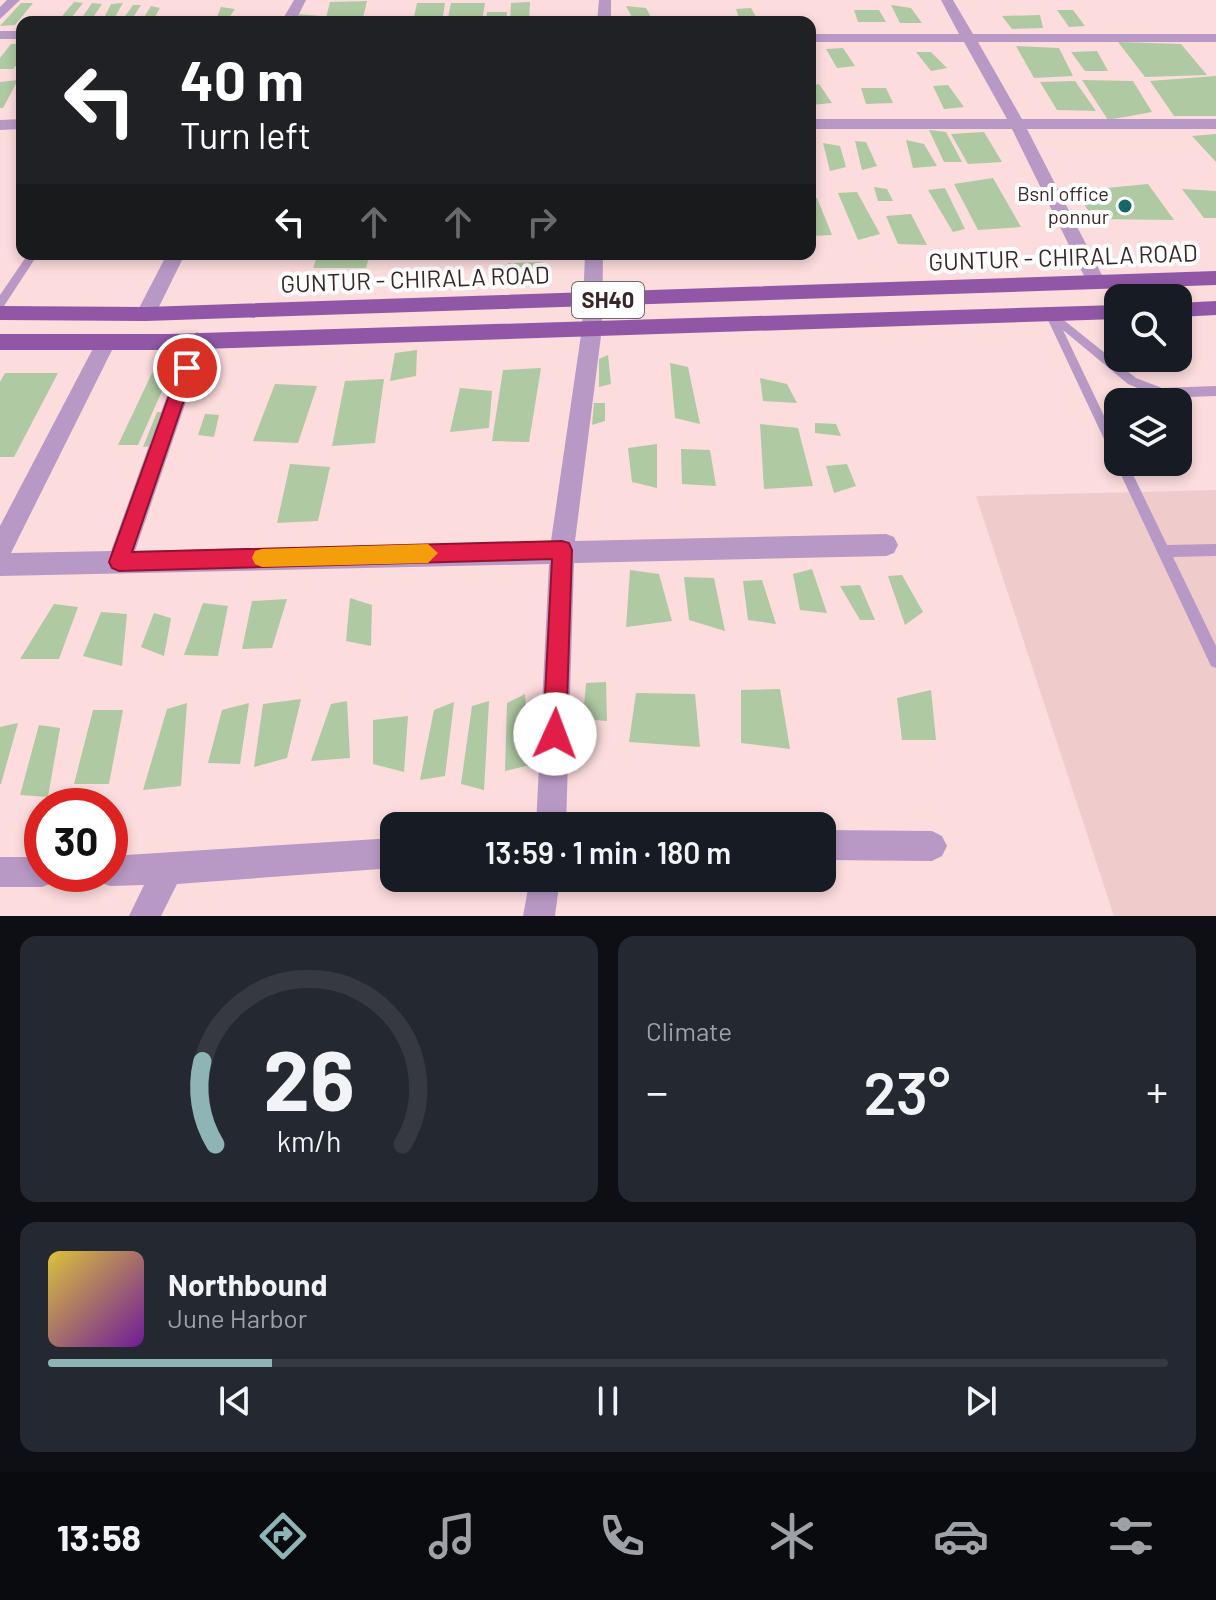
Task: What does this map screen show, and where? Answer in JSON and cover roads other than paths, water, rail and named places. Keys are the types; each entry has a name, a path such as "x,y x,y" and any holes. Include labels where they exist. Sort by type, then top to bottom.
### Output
{"main road":[{"name":"GUNTUR - CHIRALA ROAD","path":"0,313 146,314 1216,278"},
{"path":"1192,309 1216,308"},
{"name":"SH40","path":"0,342 197,340 1104,312"}],"street":[{"path":"0,15 14,0"},
{"path":"947,0 1017,124 1097,283"},
{"path":"816,38 1216,38"},
{"path":"816,124 1216,124"},
{"path":"146,314 173,260"},
{"path":"552,812 562,550 592,328 594,260"},
{"path":"119,562 197,340"},
{"path":"0,550 106,342"},
{"path":"0,565 886,545"},
{"path":"836,845 932,846"},
{"path":"128,871 380,854"},
{"path":"145,916 168,870"},
{"path":"0,872 24,872"},
{"path":"539,916 543,892"}],"lane":[{"path":"0,303 29,260"},
{"path":"1050,313 1132,381 1161,393 1216,391"},
{"path":"1050,313 1104,427"},
{"path":"1127,476 1216,661"},
{"path":"1163,551 1216,550"}],"place":[{"name":"Bsnl office ponnur","path":"1125,206"}]}
